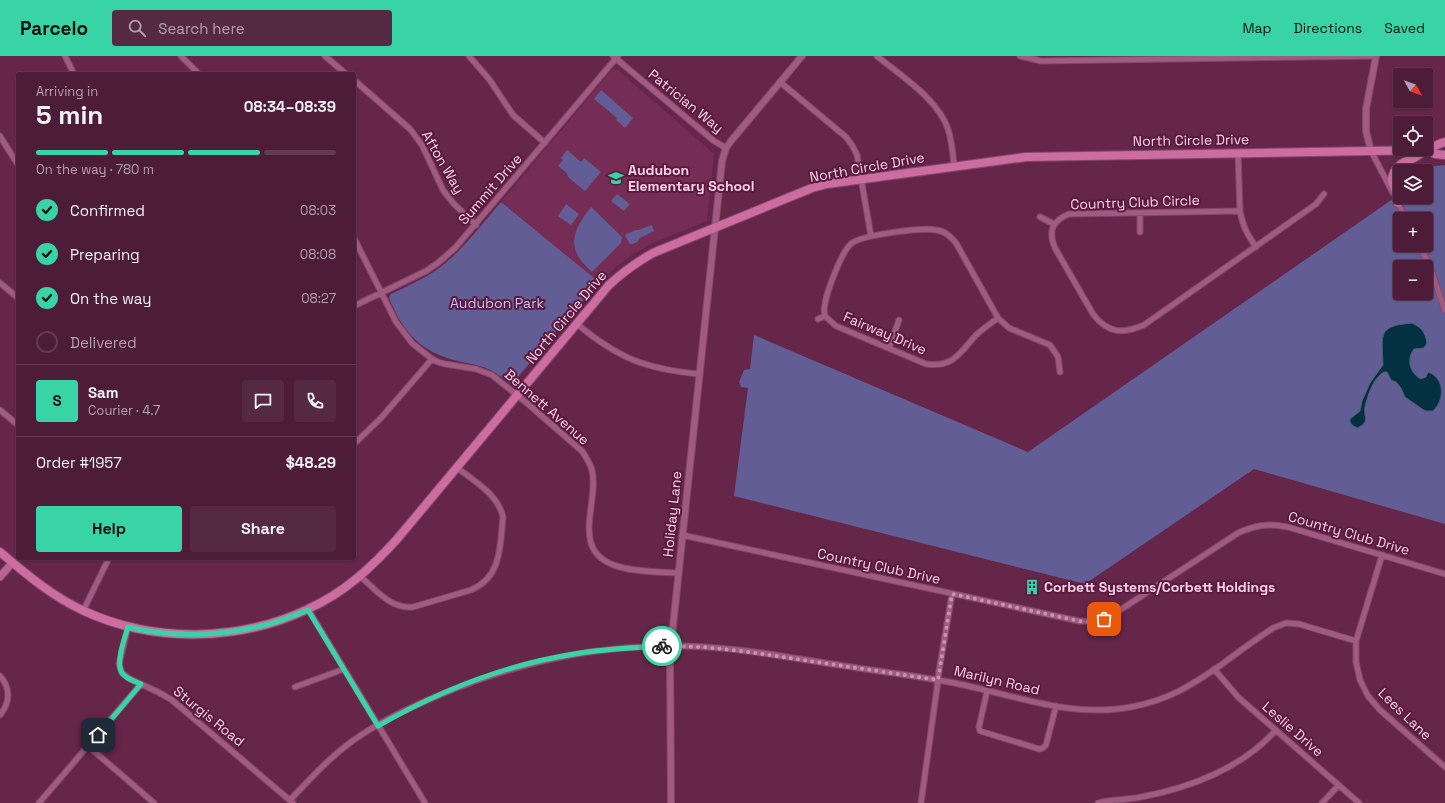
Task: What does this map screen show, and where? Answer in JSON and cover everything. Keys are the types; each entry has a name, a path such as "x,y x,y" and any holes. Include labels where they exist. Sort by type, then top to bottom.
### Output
{"main road":[{"name":"North Circle Drive","path":"1433,147 1445,142"},
{"name":"North Circle Drive","path":"0,552 12,563 52,593 84,611 102,619 128,627 143,631 184,635 240,630 266,625 308,610 360,576 386,551 609,285 637,262 653,253 812,188 827,184 954,166 1026,157 1238,152 1393,151"},
{"name":"North Circle Drive","path":"1433,153 1445,155"},
{"path":"1401,164 1417,156"},
{"path":"0,577 12,563"}],"street":[{"path":"65,56 73,72"},
{"path":"181,56 197,72"},
{"path":"325,56 344,72"},
{"path":"469,56 489,79 504,103 514,115 545,143"},
{"path":"726,148 802,56"},
{"path":"877,56 925,96 934,106 948,129 952,144 954,166"},
{"path":"1020,56 1041,61 1128,58 1376,56 1366,109 1366,132 1371,151 1393,193"},
{"name":"Summit Drive","path":"356,305 414,278 434,266 455,248 476,225 616,57"},
{"name":"Patrician Way","path":"616,57 714,141 726,148"},
{"name":"Afton Way","path":"356,82 410,129 422,145 443,190 456,207 476,225"},
{"path":"780,82 846,137 852,145 857,154 871,236"},
{"path":"0,136 16,162"},
{"name":"Holiday Lane","path":"671,803 671,646 714,228 722,162 726,148"},
{"path":"1238,152 1240,211 1245,231 1256,247"},
{"name":"Country Club Circle","path":"1240,211 1069,214 1054,224 1051,235 1055,248 1093,314 1103,325 1116,331 1130,330 1144,325 1256,247 1316,204 1324,194"},
{"path":"1140,213 1140,232"},
{"path":"1040,217 1054,224"},
{"name":"Fairway Drive","path":"998,318 977,334 954,359 942,364 926,364 836,326 825,316 825,300 842,254 856,240 871,236 928,229 936,230 947,234 956,243 998,318 1009,328 1050,345 1058,357 1060,372"},
{"name":"Bennett Avenue","path":"356,242 391,314 401,331 412,344 432,359 445,364 486,372 498,379 573,443 587,458 593,477 589,520 590,538 592,545 600,557 606,562 621,568 678,573"},
{"path":"1423,252 1432,272 1445,311"},
{"path":"0,283 16,296"},
{"path":"818,319 825,316"},
{"path":"889,348 899,320"},
{"path":"577,324 601,344 631,359 667,371 699,374"},
{"path":"356,442 382,418 432,359"},
{"path":"0,410 16,423"},
{"path":"360,576 388,602 406,608 471,590 478,587 488,579 496,565 503,517 502,511 490,494 456,467"},
{"name":"Country Club Drive","path":"682,535 1079,621 1096,621 1111,616 1238,532 1254,526 1272,524 1288,527 1445,574"},
{"name":"Lees Lane","path":"1382,555 1356,641 1357,671 1363,688 1368,696 1387,717 1445,767"},
{"path":"84,611 108,560"},
{"path":"921,803 938,680 952,594"},
{"path":"308,610 424,803"},
{"name":"Marilyn Road","path":"291,802 329,760 352,741 417,704 488,675 535,662 597,650 671,646 703,647 751,652 938,680 1075,710 1099,711 1142,705 1177,693 1198,681 1273,628 1286,623 1298,624 1356,641"},
{"name":"Sturgis Road","path":"128,627 120,657 120,669 125,676 166,696 187,712 291,802"},
{"path":"295,687 344,669"},
{"name":"Leslie Drive","path":"1214,669 1234,693 1359,803"},
{"path":"0,676 5,683 8,696 6,708 0,715"},
{"path":"39,803 141,684"},
{"path":"987,691 979,726 980,731 1039,748 1046,745 1056,706"},
{"path":"1098,803 1152,795 1199,781 1250,754 1276,730"},
{"path":"88,746 154,803"},
{"path":"1322,803 1338,785"}],"shaded area":[{"name":"Audubon Elementary School","path":"614,69 618,70 714,154 707,221 655,242 633,254 599,282 501,202"}],"green space":[{"path":"601,90 633,118 625,128 616,120 617,118 594,99"},
{"path":"567,150 581,162 584,158 601,172 585,191 568,177 567,173 558,166 563,160 561,158"},
{"path":"1445,165 1445,524 1254,469 1085,584 734,496 748,388 741,387 739,382 744,370 750,369 754,335 1028,452 1393,199 1393,204 1433,204 1433,166"},
{"path":"617,194 630,204 624,211 611,201"},
{"name":"Audubon Park","path":"501,202 599,282 512,384 486,368 447,358 427,349 420,344 403,326 389,297 391,294 435,271 444,264 470,239"},
{"path":"566,204 579,214 571,225 558,216"},
{"path":"591,207 622,237 621,243 592,272 583,264 578,256 574,240 579,224"},
{"path":"652,225 654,231 640,238 635,243 630,244 625,236 626,234"}],"water":[{"path":"1412,323 1422,331 1427,343 1424,348 1414,349 1410,357 1410,366 1414,373 1421,379 1426,377 1428,372 1438,379 1441,390 1440,401 1433,411 1425,411 1405,397 1401,388 1396,382 1391,380 1387,372 1384,372 1377,378 1368,397 1365,407 1366,419 1364,424 1357,428 1352,425 1350,419 1360,411 1362,401 1370,383 1383,365 1382,346 1384,334 1387,329 1393,326"}],"way so far":[{"path":"662,646 703,647 742,651 938,680 938,671 952,594 1079,621 1088,622 1104,619"}],"place":[{"name":"Audubon Elementary School","path":"616,178"},
{"name":"Corbett Systems/Corbett Holdings","path":"1032,587"}],"route":[{"path":"98,735 141,684 125,676 120,669 120,657 128,627 143,631 184,635 203,634 240,630 266,625 308,610 378,726 417,704 488,675 535,662 597,650 662,646"}]}
